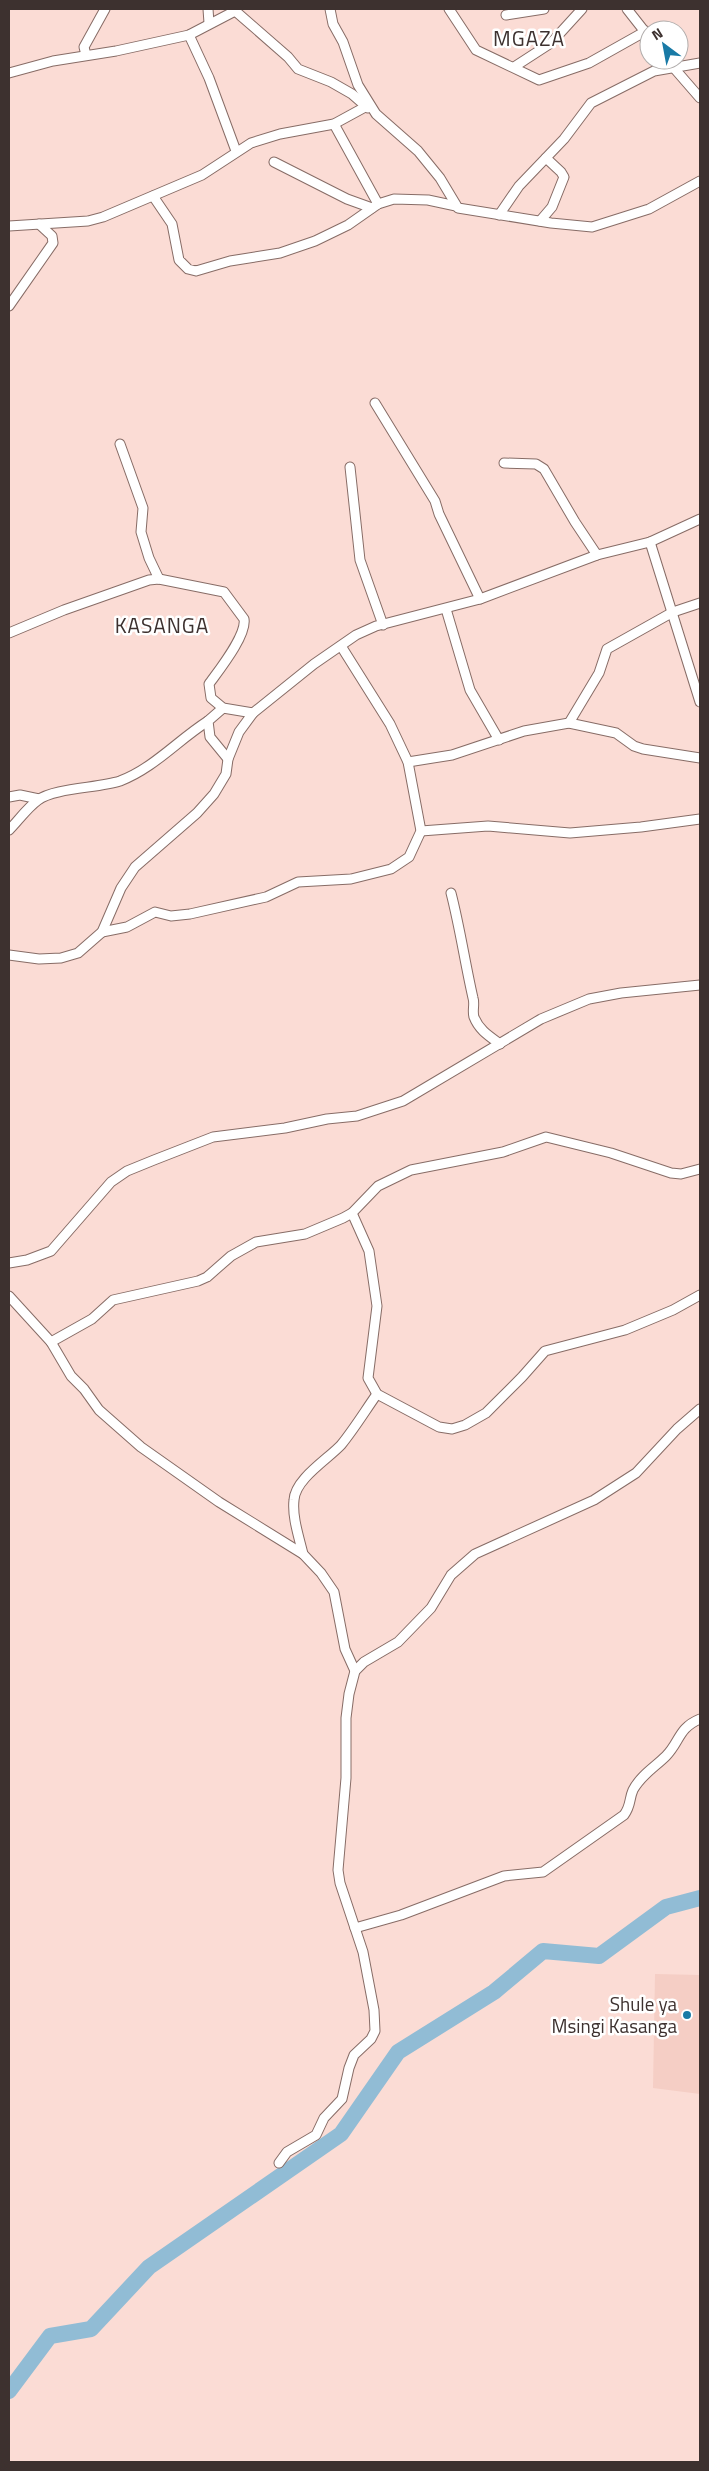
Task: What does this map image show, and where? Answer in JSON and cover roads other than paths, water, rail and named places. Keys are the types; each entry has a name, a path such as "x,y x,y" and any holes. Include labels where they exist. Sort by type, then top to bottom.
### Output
{"street":[{"path":"86,55 84,47 105,9"},
{"path":"208,9 209,23"},
{"path":"330,9 333,24 343,42 358,85 376,114"},
{"path":"449,9 462,32 476,50 541,80 589,63 639,38"},
{"path":"506,16 544,9"},
{"path":"514,67 551,43 582,9"},
{"path":"627,9 639,24"},
{"path":"9,74 53,61 116,52 189,35 234,10 288,57 298,69 331,82 352,94 418,151 440,178 456,206"},
{"path":"189,35 209,78 236,151"},
{"path":"499,215 519,186 564,139 591,102 656,70"},
{"path":"676,70 700,98"},
{"path":"9,226 88,221 153,196 202,174 236,151 280,134 334,124 367,106"},
{"path":"334,124 375,206"},
{"path":"540,221 552,207 564,177 546,158"},
{"path":"274,162 347,198 375,206"},
{"path":"153,196 172,224 179,260 188,268 196,271 230,260 280,253 307,244 345,227 375,206 394,199 410,198 499,215 592,227 649,209 700,181"},
{"path":"9,306 53,243 52,236 39,224"},
{"path":"375,403 435,501 480,599"},
{"path":"120,444 143,508 141,532 149,558 159,579"},
{"path":"504,462 536,464 544,470 575,522 598,555"},
{"path":"350,466 360,560 383,625"},
{"path":"9,955 39,959 61,958 78,953 102,932 121,888 131,873 145,858 204,807 226,774 228,759 238,732 254,713 341,646 364,631 480,599 598,555 650,542 700,519"},
{"path":"650,542 700,697"},
{"path":"9,633 64,610 159,579 224,592 244,619 242,635 209,684 211,698 222,708 254,713"},
{"path":"569,723 599,673 607,649 673,612 700,603"},
{"path":"446,609 470,690 499,740"},
{"path":"102,932 127,927 155,912 171,916 190,914 266,898 298,882 351,879 391,869 410,857 421,831 408,762 390,724 341,646"},
{"path":"9,797 20,795 39,799 69,790 120,780 163,756 222,708"},
{"path":"208,721 210,737 228,759"},
{"path":"408,762 452,755 524,732 569,723 616,733 643,749 700,758"},
{"path":"9,830 39,799"},
{"path":"421,831 488,826 570,833 641,828 700,819"},
{"path":"451,893 462,934 464,955 475,1004 473,1014 482,1031 500,1044"},
{"path":"9,1263 27,1260 51,1251 111,1182 127,1171 213,1137 358,1116 403,1101 541,1019 589,999 621,993 700,985"},
{"path":"51,1342 92,1319 113,1300 198,1281 231,1256 256,1242 305,1234 328,1226 352,1213 378,1186 411,1170 503,1152 546,1137 611,1153 671,1173 681,1174 700,1169"},
{"path":"352,1213 369,1251 377,1306 368,1378 377,1394 425,1422 452,1429 465,1425 486,1413 545,1351 625,1330 673,1310 700,1295"},
{"path":"9,1296 51,1342 71,1376 84,1389 98,1410 141,1447 219,1502 303,1554 322,1574 334,1592 345,1649 355,1671"},
{"path":"303,1554 297,1530 294,1500 297,1490 316,1467 340,1445 377,1394"},
{"path":"279,2163 287,2152 316,2135 324,2118 342,2099 354,2055 371,2039 375,2031 368,1981 355,1928 340,1884 338,1870 346,1778 346,1718 349,1694 355,1671 364,1662 398,1642 431,1608 451,1575 469,1558 594,1500 636,1474 677,1429 700,1409"},
{"path":"355,1928 401,1915 504,1876 543,1872 624,1815 630,1807 634,1788 642,1777 668,1755 685,1728 700,1719"}],"waterway":[{"path":"9,2391 50,2336 91,2329 149,2267 341,2134 398,2052 494,1992 543,1951 599,1956 666,1907 700,1898"}],"place":[{"name":"Shule ya Msingi Kasanga","path":"687,2015"}],"district":[{"name":"MGAZA","path":"529,39"},
{"name":"KASANGA","path":"162,626"}]}
